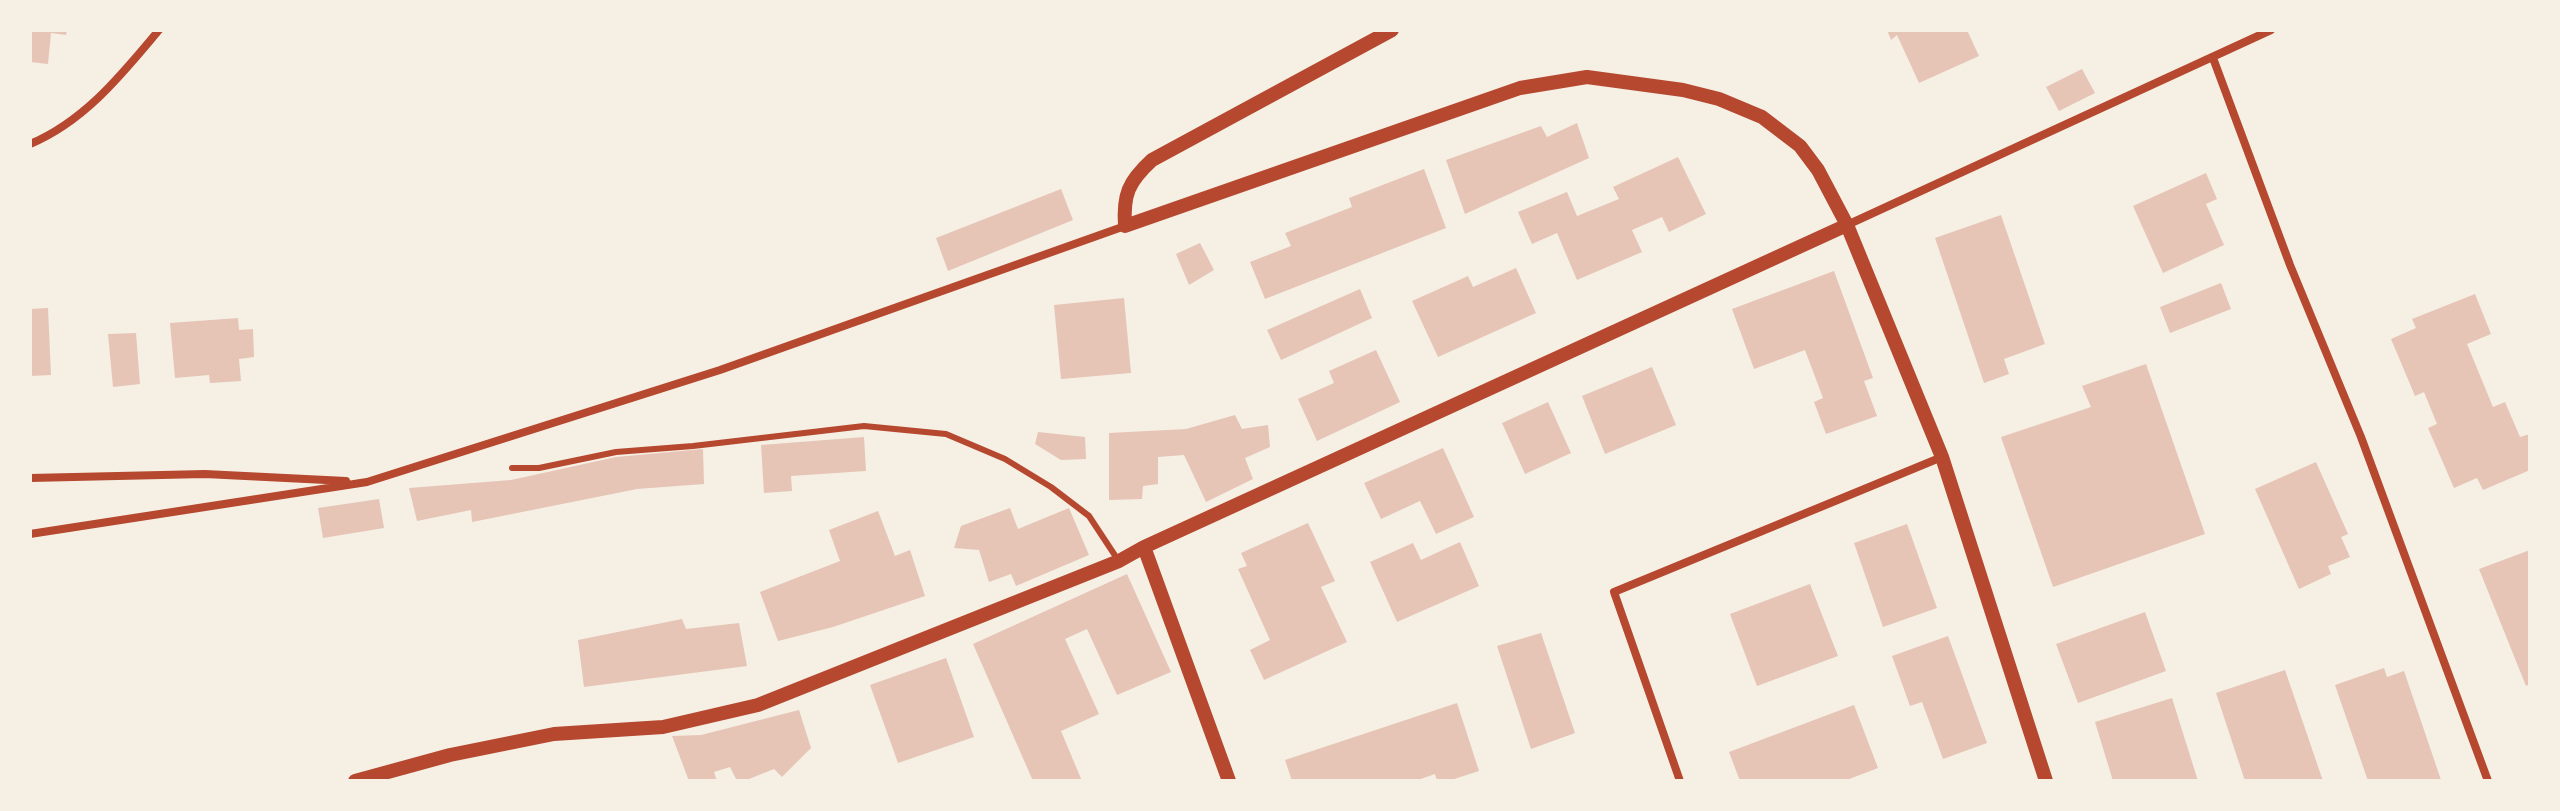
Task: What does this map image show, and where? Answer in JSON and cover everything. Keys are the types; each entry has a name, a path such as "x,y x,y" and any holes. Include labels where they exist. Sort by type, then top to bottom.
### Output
{"street":[{"path":"30,144 60,128 110,88 159,30"},
{"path":"1125,226 1123,201 1136,175 1152,160 1392,30"},
{"path":"355,781 450,755 554,734 663,727 758,705 1119,561 2271,30"},
{"path":"2213,58 2290,265 2361,437 2488,781"},
{"path":"30,534 367,482 720,370 1520,88 1587,77 1683,90 1741,107 1762,117 1800,146 1818,170 1847,225 1942,457 2046,781"},
{"path":"1680,781 1614,592 1942,457"},
{"path":"30,478 205,474 367,482"},
{"path":"1144,547 1229,781"}],"lane":[{"path":"512,468 539,468 616,452 864,426 946,434 1005,459 1051,487 1089,516 1119,561"}],"building":[{"path":"30,30 67,30 66,35 51,33 48,64 30,62"},
{"path":"1887,30 1967,30 1979,56 1919,83 1897,35 1891,40"},
{"path":"2082,69 2095,93 2059,111 2046,87"},
{"path":"1577,123 1589,158 1465,214 1446,160 1541,126 1547,137"},
{"path":"1678,157 1706,214 1669,232 1662,217 1632,230 1642,252 1577,280 1557,233 1532,244 1518,212 1567,192 1577,216 1619,199 1613,187"},
{"path":"1424,169 1446,228 1265,299 1250,262 1291,246 1285,233 1352,207 1349,198"},
{"path":"2206,173 2217,199 2206,204 2224,245 2163,273 2133,206"},
{"path":"1061,189 1073,220 948,271 936,238"},
{"path":"2001,215 2045,344 2004,359 2009,374 1984,383 1935,238"},
{"path":"1200,243 1214,270 1189,285 1176,254"},
{"path":"1516,268 1536,313 1438,357 1412,301 1468,276 1473,287"},
{"path":"1834,271 1873,378 1864,381 1877,416 1826,434 1814,402 1823,398 1805,350 1754,369 1732,309"},
{"path":"2221,283 2231,309 2170,333 2160,307"},
{"path":"1360,289 1372,318 1281,360 1267,330"},
{"path":"2475,294 2491,334 2467,344 2493,407 2505,402 2520,437 2530,434 2530,470 2483,490 2477,478 2454,488 2428,428 2437,424 2424,392 2415,396 2391,339 2416,328 2412,319"},
{"path":"1124,298 1131,373 1061,379 1054,305"},
{"path":"48,308 51,375 30,376 30,309"},
{"path":"238,318 239,330 253,329 254,357 239,359 241,381 210,383 209,375 175,378 170,323"},
{"path":"136,333 140,384 113,387 108,334"},
{"path":"1376,350 1400,402 1317,441 1298,399 1334,383 1329,371"},
{"path":"2146,364 2205,534 2053,587 2001,437 2091,407 2082,386"},
{"path":"1652,367 1676,425 1605,454 1582,396"},
{"path":"1548,402 1571,453 1525,474 1502,423"},
{"path":"1235,415 1242,429 1268,425 1270,447 1245,458 1253,479 1206,502 1184,455 1158,457 1158,484 1143,486 1142,499 1109,500 1109,433 1186,429"},
{"path":"1038,432 1085,437 1086,459 1061,460 1035,444"},
{"path":"864,437 866,471 791,476 792,491 764,493 761,445"},
{"path":"1443,448 1474,517 1436,534 1420,501 1381,519 1364,483"},
{"path":"703,449 704,484 637,489 472,522 471,510 417,521 409,488 511,480 616,457"},
{"path":"2316,462 2348,534 2341,537 2350,557 2328,566 2331,574 2299,589 2255,489"},
{"path":"379,499 384,528 323,538 318,508"},
{"path":"1010,508 1018,529 1069,508 1089,555 1016,586 1011,574 989,582 979,550 954,548 961,526"},
{"path":"878,511 895,556 910,550 925,596 833,627 778,641 760,592 840,561 829,530"},
{"path":"1308,523 1335,581 1321,587 1347,642 1264,680 1250,650 1270,640 1238,569 1247,566 1241,553"},
{"path":"1907,524 1937,608 1883,627 1854,543"},
{"path":"1460,542 1479,586 1397,622 1370,562 1413,543 1421,560"},
{"path":"2530,550 2530,684 2526,686 2479,569"},
{"path":"1127,574 1171,672 1117,695 1087,629 1065,639 1099,714 1061,731 1082,781 1033,781 973,644"},
{"path":"1810,584 1838,656 1757,686 1730,614"},
{"path":"2145,612 2166,671 2078,703 2056,644"},
{"path":"682,619 686,629 739,623 747,666 584,687 578,640"},
{"path":"1541,633 1575,733 1531,749 1497,646"},
{"path":"1948,636 1987,743 1943,759 1922,702 1910,706 1892,656"},
{"path":"946,658 974,737 898,763 870,685"},
{"path":"2384,668 2387,677 2404,671 2441,780 2368,781 2335,685"},
{"path":"2285,670 2323,781 2245,781 2216,693"},
{"path":"2172,698 2198,781 2113,781 2095,722"},
{"path":"1457,703 1479,771 1448,781 1437,781 1435,774 1415,781 1292,781 1285,760"},
{"path":"1854,705 1878,768 1844,781 1740,781 1729,752"},
{"path":"799,710 811,748 782,777 774,769 737,781 730,767 714,772 717,781 689,781 672,736 701,735"}]}
